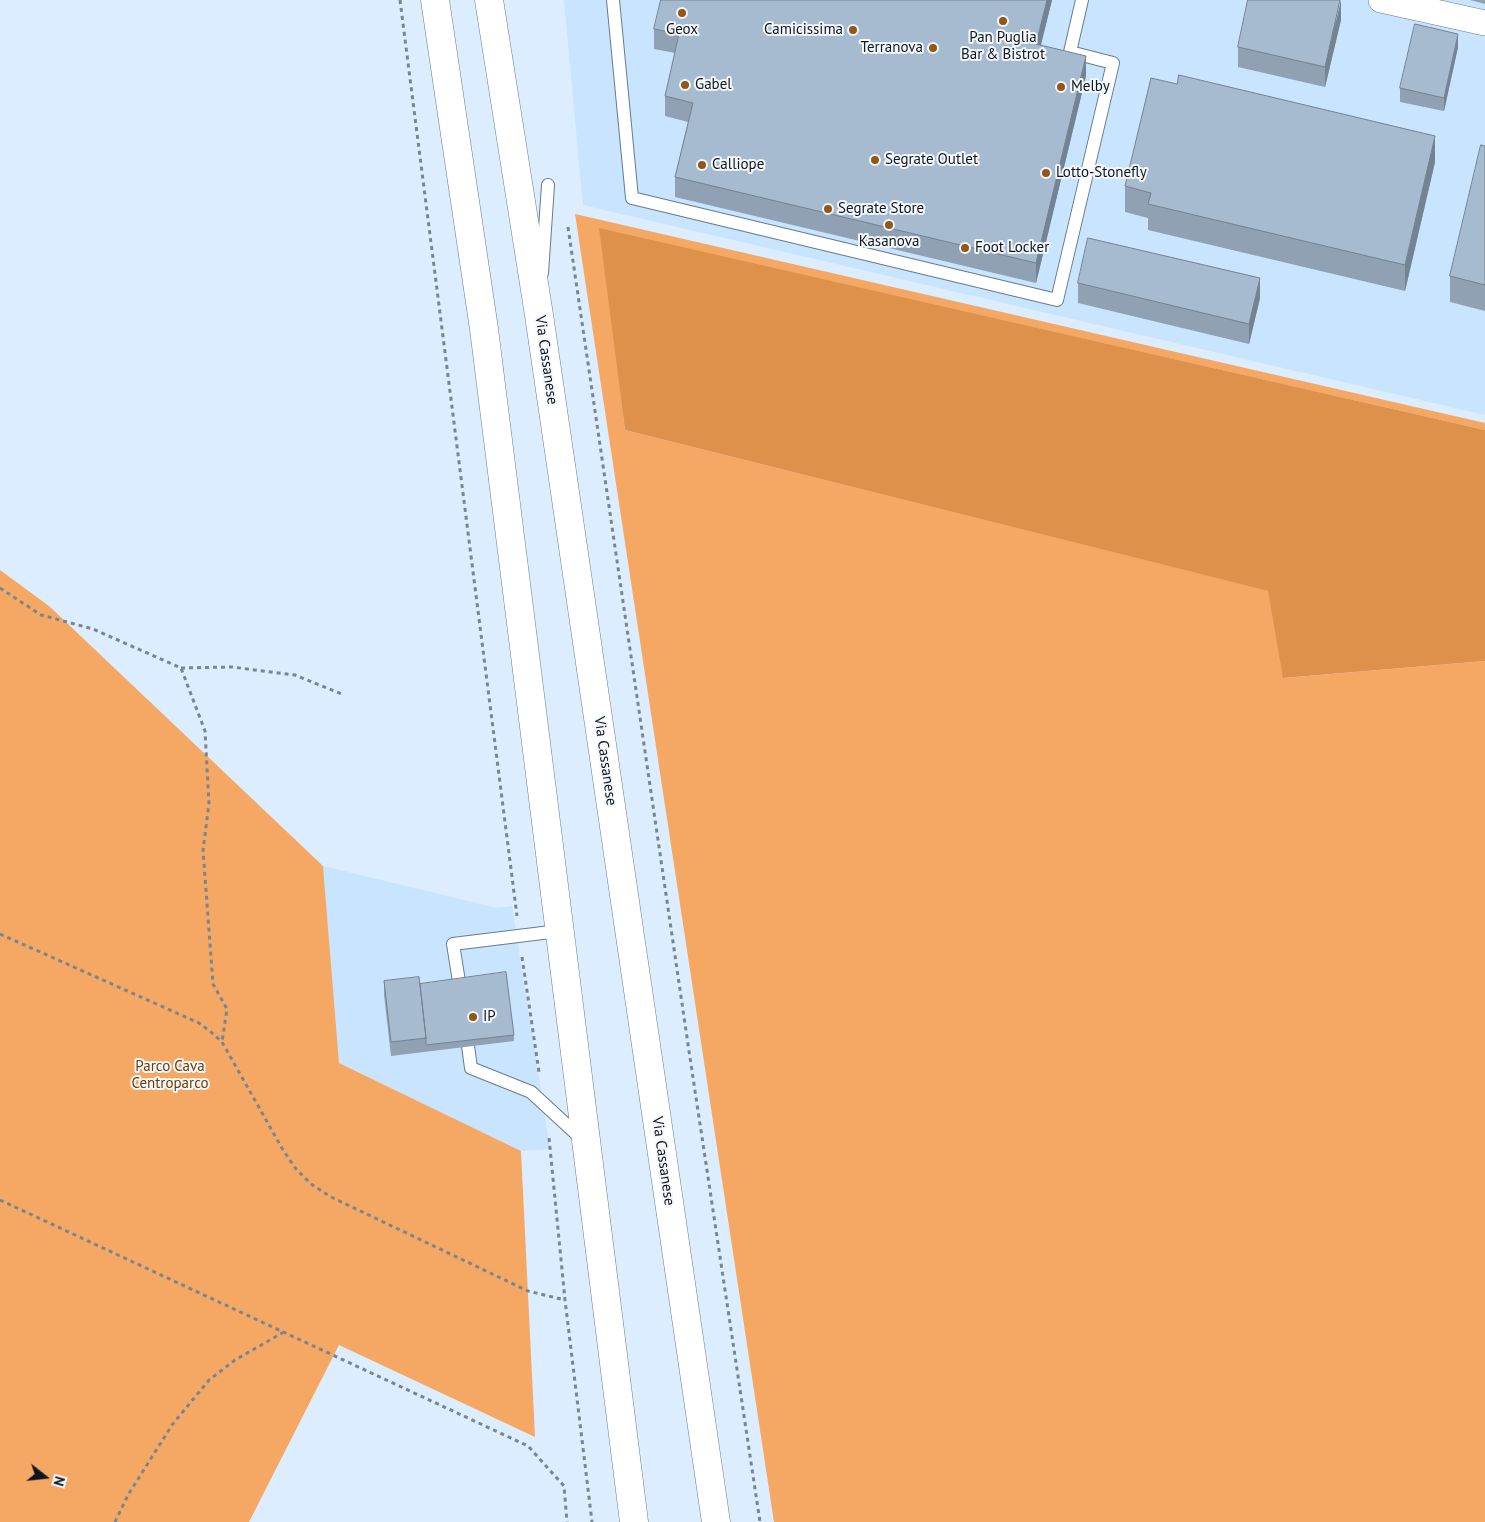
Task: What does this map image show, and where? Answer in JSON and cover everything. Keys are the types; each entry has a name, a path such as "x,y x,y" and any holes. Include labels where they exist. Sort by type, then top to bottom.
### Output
{"main road":[{"path":"435,0 484,329 634,1522"},
{"name":"Via Cassanese","path":"491,5 539,315 716,1522"}],"street":[{"path":"1381,0 1485,23"}],"lane":[{"path":"613,0 632,198 1058,300 1112,62 1070,52 1082,0"},
{"path":"539,315 548,185"},
{"path":"560,931 454,944 472,1068 531,1092 544,1106 586,1142"}],"path":[{"path":"400,0 519,937 552,1154 565,1300 592,1522"},
{"path":"548,185 566,209 687,1041 760,1522"},
{"path":"0,588 41,615 92,629 181,668 232,668 295,675 344,695"},
{"path":"181,668 206,731 209,804 203,850 213,984 227,1009 222,1042"},
{"path":"0,934 199,1023 212,1032 222,1042 283,1150 296,1169 311,1184 331,1197 528,1291 565,1300"},
{"path":"0,1200 528,1446 564,1486 567,1522"},
{"path":"115,1522 128,1495 172,1425 209,1380 235,1360 285,1332"}],"shaded area":[{"path":"564,0 1485,0 1485,415 583,205"},
{"path":"599,228 1485,430 1485,661 1283,678 1268,591 625,430"},
{"path":"323,866 497,908 512,906 550,1149 521,1151 339,1063"}],"green space":[{"path":"575,214 1485,423 1485,430 600,229 625,430 1269,591 1284,678 1485,661 1485,1522 774,1522"},
{"name":"Parco Cava Centroparco","path":"0,570 49,606 323,866 339,1063 521,1151 535,1437 339,1345 249,1522 0,1522"}],"building":[{"name":"Segrate Outlet","path":"661,0 1047,0 1036,44 1086,56 1036,263 675,177 693,103 665,96 679,34 654,29"},
{"path":"1248,0 1340,0 1325,67 1238,47"},
{"path":"1415,24 1458,34 1444,98 1400,88"},
{"path":"1179,75 1435,136 1405,265 1148,204 1151,193 1125,186 1151,78 1177,84"},
{"path":"1481,145 1485,146 1485,285 1450,276"},
{"path":"1088,238 1260,278 1249,324 1078,283"},
{"path":"506,972 514,1035 426,1045 420,984"},
{"path":"419,977 426,1038 391,1042 384,981"}],"place":[{"name":"Geox","path":"682,13"},
{"name":"Pan Puglia Bar & Bistrot","path":"1003,21"},
{"name":"Camicissima","path":"853,30"},
{"name":"Terranova","path":"933,48"},
{"name":"Gabel","path":"685,85"},
{"name":"Melby","path":"1061,87"},
{"name":"Segrate Outlet","path":"875,160"},
{"name":"Calliope","path":"702,165"},
{"name":"Lotto-Stonefly","path":"1046,173"},
{"name":"Segrate Store","path":"828,209"},
{"name":"Kasanova","path":"889,225"},
{"name":"Foot Locker","path":"965,248"},
{"name":"IP","path":"473,1017"}]}
